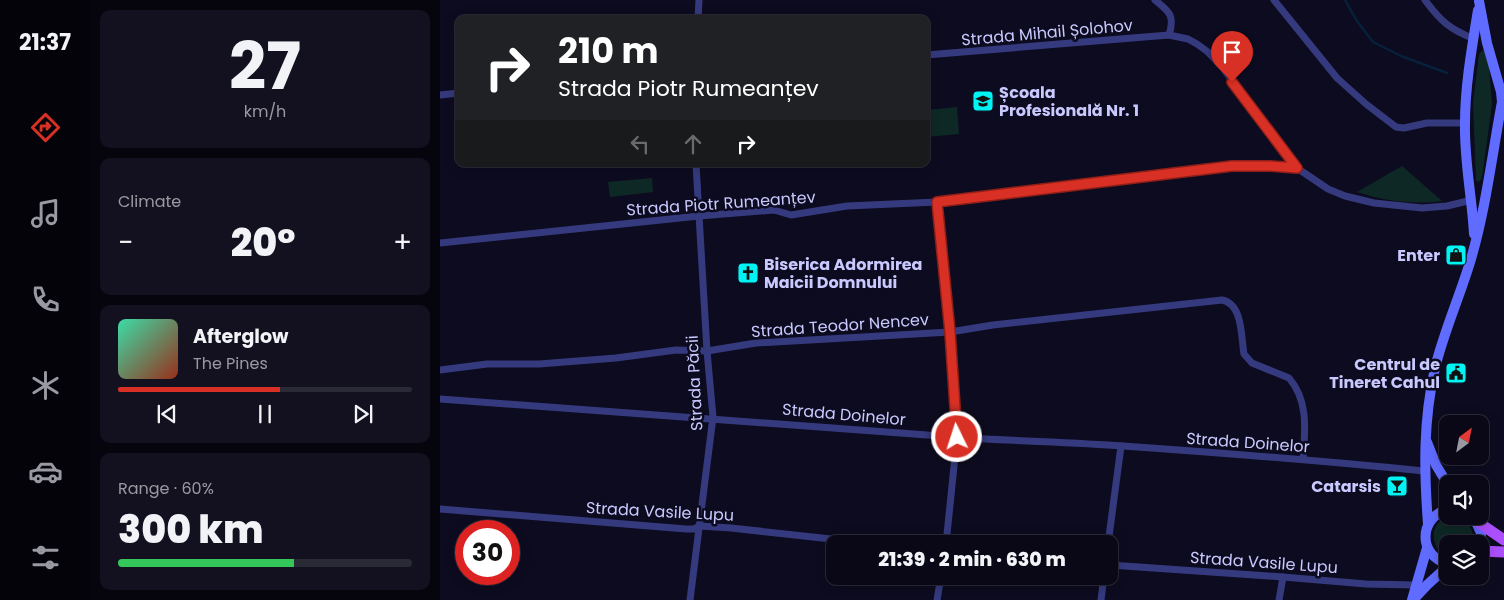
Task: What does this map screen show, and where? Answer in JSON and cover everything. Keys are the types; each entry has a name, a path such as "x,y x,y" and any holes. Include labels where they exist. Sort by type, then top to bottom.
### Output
{"main road":[{"path":"1474,245 1472,200 1464,123 1479,0"},
{"path":"1439,560 1435,558 1428,548 1425,536 1428,524 1424,470 1427,412 1435,368 1474,245 1488,182 1502,97 1488,48 1479,0"},
{"path":"1473,44 1488,48"},
{"path":"1469,179 1473,185 1480,188 1488,182"},
{"path":"1425,439 1442,475"},
{"path":"1428,524 1439,513"},
{"path":"1484,525 1504,540"},
{"path":"1413,600 1428,548"},
{"path":"1489,551 1504,552"},
{"path":"1413,600 1439,574"}],"street":[{"path":"698,15 699,0"},
{"path":"1155,0 1169,12 1172,22 1169,35"},
{"path":"1274,0 1337,78 1396,127 1404,128 1428,123 1464,123"},
{"path":"1425,0 1438,17 1453,31 1473,44"},
{"name":"Strada Mihail Șolohov","path":"930,55 1169,35 1188,39 1208,52 1222,67 1297,168"},
{"path":"440,95 455,93"},
{"name":"Strada Piotr Rumeanțev","path":"440,243 699,216 774,210 791,215 847,206 937,202 1232,166 1297,168 1328,189 1345,196 1374,203 1422,208 1447,206 1472,200"},
{"name":"Strada Păcii","path":"690,600 713,418 707,351 696,167"},
{"path":"937,202 950,332 957,437 947,535"},
{"name":"Strada Teodor Nencev","path":"440,370 487,364 539,364 616,358 676,350 707,351 756,343 950,332 1222,300 1227,301 1236,310 1244,354 1248,359 1252,363 1289,378 1293,383 1305,416 1303,459"},
{"name":"Strada Doinelor","path":"440,399 957,437 1303,459 1424,470"},
{"path":"1109,535 1121,446"},
{"name":"Strada Vasile Lupu","path":"440,509 694,529 700,526 826,539"},
{"name":"Strada Vasile Lupu","path":"1118,566 1366,584 1416,585"},
{"path":"1279,600 1283,577"},
{"path":"937,600 940,585"},
{"path":"1101,600 1103,585"}],"green space":[{"path":"1483,50 1488,54 1492,104 1483,171 1481,180 1478,182 1476,180 1473,103 1479,54"},
{"path":"957,107 959,134 930,137 930,110"},
{"path":"1402,166 1442,201 1420,203 1399,201 1357,192"},
{"path":"652,178 653,192 610,197 608,182"},
{"path":"1438,524 1469,525 1473,535 1439,535 1439,551 1434,540 1435,529"}],"waterway":[{"path":"1345,0 1357,21 1373,42 1401,56 1447,73"}],"place":[{"name":"Școala Profesională Nr. 1","path":"983,101"},
{"name":"Enter","path":"1456,255"},
{"name":"Biserica Adormirea Maicii Domnului","path":"748,273"},
{"name":"Centrul de Tineret Cahul","path":"1456,373"},
{"name":"Catarsis","path":"1397,486"}],"route":[{"path":"957,437 950,332 937,202 1232,166 1252,165 1297,168 1232,82"}]}
